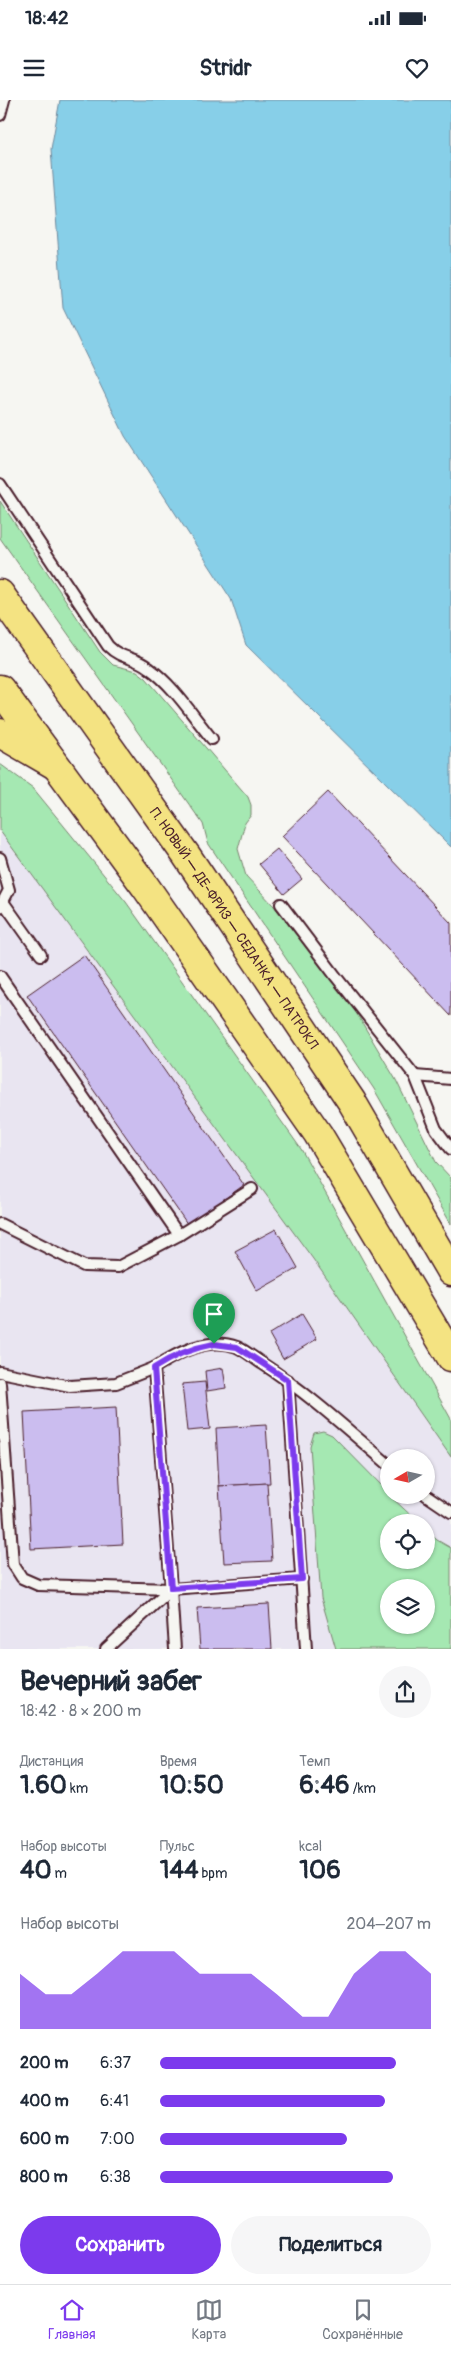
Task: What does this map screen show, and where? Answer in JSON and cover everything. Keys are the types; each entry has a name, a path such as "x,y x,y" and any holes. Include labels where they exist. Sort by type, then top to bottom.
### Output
{"main road":[{"name":"П. НОВЫЙ — ДЕ-ФРИЗ — СЕДАНКА — ПАТРОКЛ","path":"0,594 186,855 352,1102 451,1272"},
{"path":"0,689 54,765 146,886 318,1134 451,1357"},
{"path":"0,732 54,765"}],"lane":[{"path":"0,115 4,100"},
{"path":"0,484 108,646 118,656 142,662 152,670 171,689 212,739"},
{"path":"0,858 9,890 2,905 41,955"},
{"path":"282,904 337,978 415,1076 436,1129 451,1150"},
{"path":"0,976 179,1235"},
{"path":"415,1076 451,1079"},
{"path":"0,1224 84,1266 118,1267 179,1235 252,1189"},
{"path":"0,1372 70,1386 116,1383 154,1368 170,1357 193,1347 214,1344 237,1347 288,1380 380,1457"},
{"path":"154,1368 175,1649"},
{"path":"288,1380 306,1649"},
{"path":"0,1383 13,1564 22,1578 38,1585 171,1588 302,1579"},
{"path":"435,1501 451,1512"},
{"path":"106,1649 171,1588"}],"shaded area":[{"path":"0,825 314,1257 451,1452 451,1649 0,1649"}],"green space":[{"path":"0,501 100,652 113,665 137,671 146,678 248,797 251,805 251,815 245,823 238,849 246,876 274,906 354,1009 396,1080 436,1162 451,1178 451,1224 374,1089 208,843 203,824 0,538"},
{"path":"0,764 33,788 126,902 301,1149 451,1419 451,1457 313,1259 0,831"},
{"path":"323,1431 332,1435 380,1484 380,1504 399,1504 409,1514 380,1514 380,1569 435,1569 435,1538 451,1548 451,1649 336,1649 321,1598 310,1446 314,1433"}],"water":[{"path":"60,100 451,100 451,847 246,645 231,599 125,436 63,308 51,149"}],"building":[{"path":"328,792 451,923 451,1016 282,836"},
{"path":"277,849 302,879 284,894 259,864"},
{"path":"84,955 244,1185 188,1225 27,995"},
{"path":"276,1229 298,1268 257,1291 235,1251"},
{"path":"302,1314 317,1339 283,1359 269,1334"},
{"path":"223,1368 226,1388 207,1391 205,1371"},
{"path":"205,1382 210,1429 187,1431 182,1384"},
{"path":"116,1407 123,1544 31,1549 24,1412"},
{"path":"266,1425 270,1483 219,1486 216,1428"},
{"path":"267,1483 272,1561 224,1563 219,1486"},
{"path":"269,1604 272,1649 200,1649 197,1608"}],"route":[{"path":"214,1344 237,1347 288,1380 302,1579 171,1588 154,1368 170,1357 193,1347 214,1344"}]}
